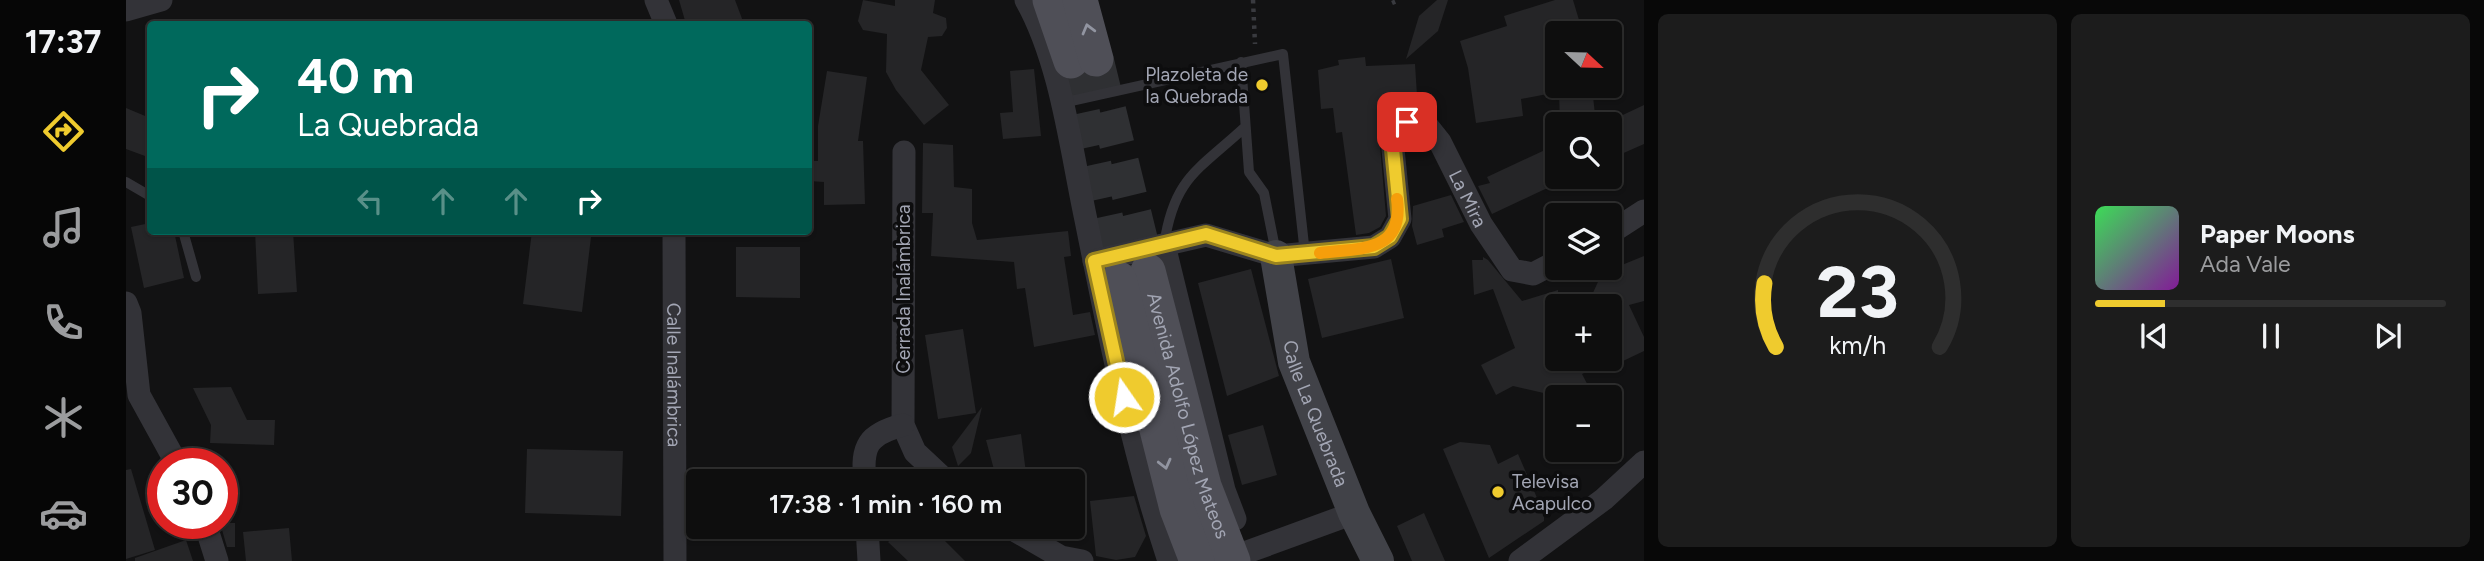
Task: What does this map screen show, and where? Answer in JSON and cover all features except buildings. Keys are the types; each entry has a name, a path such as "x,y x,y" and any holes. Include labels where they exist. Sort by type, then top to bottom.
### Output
{"main road":[{"path":"1050,0 1083,60 1080,0"},
{"name":"Avenida Adolfo López Mateos","path":"1131,264 1204,486 1231,557"},
{"name":"Avenida Adolfo López Mateos","path":"1131,264 1177,509 1197,561"}],"street":[{"path":"126,10 161,0"},
{"path":"656,0 665,21"},
{"path":"1026,0 1036,18 1062,103 1131,264 1142,479 1169,561"},
{"name":"La Mira","path":"1291,255 1374,247 1390,237 1400,219 1392,139 1407,122 1428,127 1440,142 1481,224 1512,270 1533,274 1545,268"},
{"name":"Cerrada Inalámbrica","path":"903,425 904,152"},
{"path":"1622,225 1644,211"},
{"path":"1131,264 1206,234 1291,255"},
{"name":"Calle Inalámbrica","path":"674,235 675,561"},
{"name":"Calle La Quebrada","path":"1291,255 1294,362 1354,513 1378,561"},
{"path":"126,303 130,313 139,395 168,448"},
{"path":"864,469 867,445 881,431 903,425 915,452 933,469"},
{"path":"1520,561 1604,499 1644,462"},
{"path":"1231,557 1354,513"},
{"path":"210,539 217,561"},
{"path":"868,539 869,561"},
{"path":"1030,539 1062,558 1082,561"}],"lane":[{"path":"1062,103 1283,54 1291,255"},
{"path":"1241,62 1249,172 1264,193 1291,255"},
{"path":"1131,264 1169,211 1182,184 1244,128"},
{"path":"126,182 147,194"},
{"path":"184,235 196,277"}],"path":[{"path":"1253,0 1256,59"},
{"path":"1392,4 1399,0"}],"tunnel":[{"path":"1096,59 1148,271"},
{"path":"1071,61 1119,279"}],"slow traffic":[{"path":"1320,253 1374,247 1390,237 1400,219 1397,199"}],"place":[{"name":"Plazoleta de la Quebrada","path":"1262,85"},
{"name":"Televisa Acapulco","path":"1498,492"}],"route":[{"path":"1124,397 1094,261 1206,234 1276,256 1374,247 1390,237 1400,219 1392,161 1392,139 1407,122"}]}
